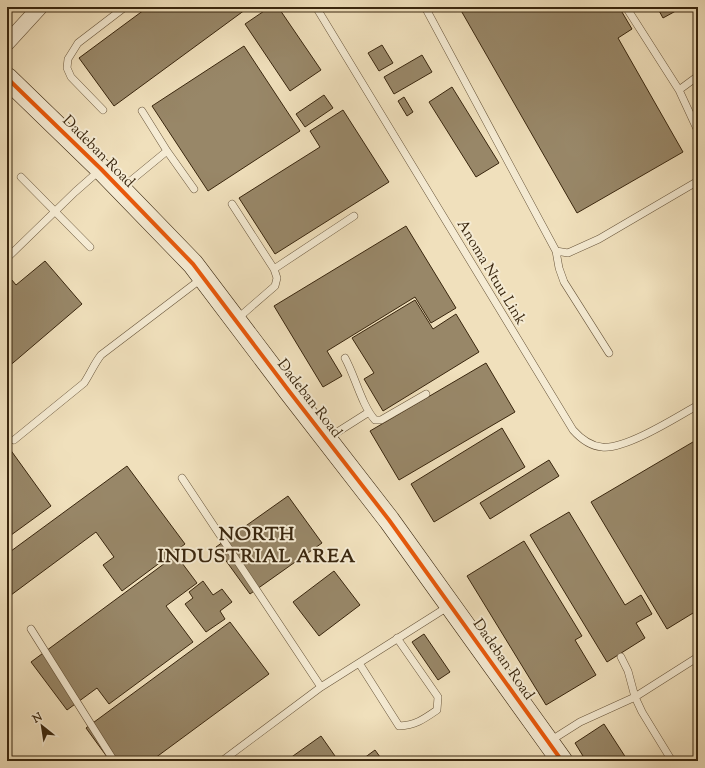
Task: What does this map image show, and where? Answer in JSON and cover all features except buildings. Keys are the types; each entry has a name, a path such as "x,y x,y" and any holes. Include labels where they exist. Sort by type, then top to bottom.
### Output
{"street":[{"path":"7,43 40,7"},
{"name":"Dadeban Road","path":"7,78 101,169 193,264 389,520 562,761"}],"lane":[{"path":"103,110 71,77 67,68 68,58 78,43 125,7"},
{"name":"Anoma Ntuu Link","path":"316,7 577,435 592,445 604,448 612,447 630,441 698,405"},
{"path":"425,7 556,251 559,268 564,282 609,353"},
{"path":"626,7 679,90 698,131"},
{"path":"679,90 698,76"},
{"path":"142,111 167,151 194,189"},
{"path":"120,190 167,151"},
{"path":"7,258 101,169"},
{"path":"21,177 90,247"},
{"path":"556,251 568,253 599,239 698,181"},
{"path":"232,204 274,269 277,278 275,286 235,320"},
{"path":"274,269 354,216"},
{"path":"14,440 84,383 92,372 95,363 101,356 202,277"},
{"path":"344,358 350,368 369,412 374,419 379,421 426,394"},
{"path":"326,439 369,412"},
{"path":"182,478 321,687"},
{"path":"222,761 321,687 450,605"},
{"path":"31,629 114,761"},
{"path":"359,663 399,726 410,725 418,722 438,710 438,697 397,638"},
{"path":"621,657 628,670 635,697 642,712 672,761"},
{"path":"548,742 586,720 635,697 698,657"}],"cycle path":[{"path":"7,78 101,169 193,264 389,520 562,761"}],"district":[{"name":"NORTH INDUSTRIAL AREA","path":"257,544"}]}
